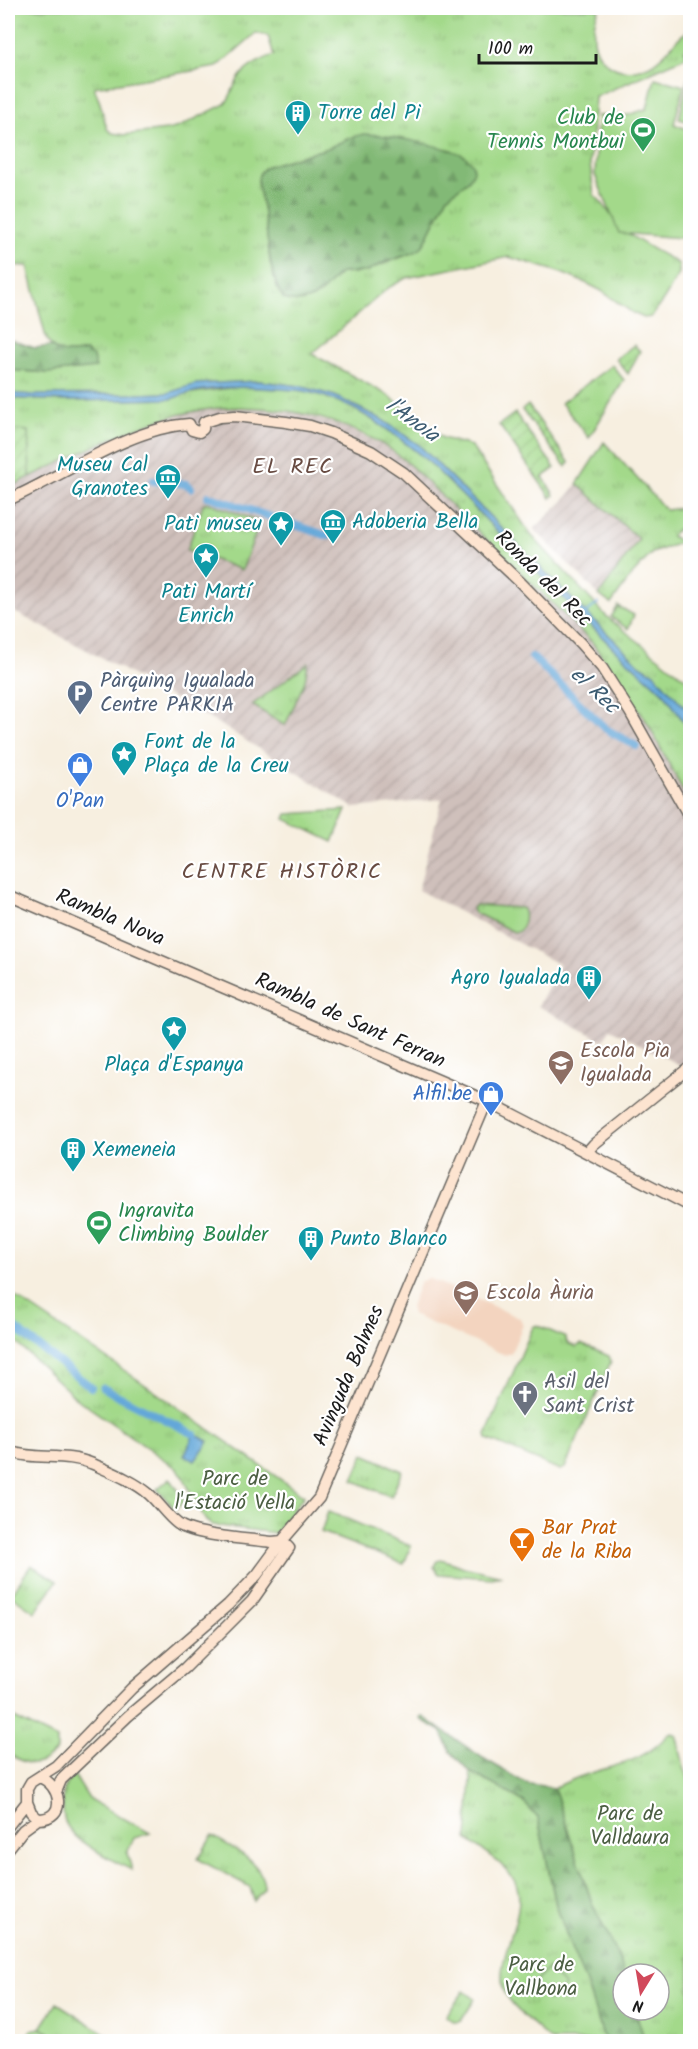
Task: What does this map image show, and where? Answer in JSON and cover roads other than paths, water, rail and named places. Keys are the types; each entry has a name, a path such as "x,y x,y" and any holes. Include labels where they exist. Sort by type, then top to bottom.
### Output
{"street":[{"name":"Ronda del Rec","path":"8,500 143,434 172,425 189,424 194,417 199,417 204,422 220,417 250,417 310,426 371,450 404,473 530,591 602,668 630,712 690,818"},
{"name":"Rambla Nova","path":"8,895 198,976"},
{"name":"Rambla de Sant Ferran","path":"198,976 486,1101 690,1206"},
{"path":"587,1152 690,1066"},
{"name":"Avinguda Balmes","path":"39,1777 56,1766 132,1688 228,1605 285,1544 319,1498 486,1101"},
{"path":"8,1451 18,1455 37,1457 70,1457 90,1463 144,1490 178,1525 208,1533 285,1544"},
{"name":"Avinguda Balmes","path":"56,1792 61,1780 128,1716 185,1668 252,1601 285,1544"},
{"path":"8,1849 22,1830 38,1819 50,1817 56,1811 56,1792 50,1782 39,1777 29,1785 27,1792 27,1802 31,1812 38,1819"},
{"path":"8,1826 27,1802"}],"water":[{"path":"259,381 300,386 335,396 381,419 419,445 579,606 639,664 654,673 689,712 690,731 664,693 613,648 430,463 386,429 355,410 321,395 303,391 250,387 204,390 171,399 66,401 8,398 8,393 34,395 168,393 196,384"},
{"path":"194,1434 209,1441 195,1461 184,1456"}],"waterway":[{"name":"el Rec","path":"153,481 187,484 191,488"},
{"name":"el Rec","path":"208,496 328,536"},
{"path":"585,614 598,603"},
{"name":"el Rec","path":"532,657 606,729 636,746"},
{"path":"8,1323 91,1387"},
{"path":"103,1388 194,1434"}],"place":[{"name":"Torre del Pi","path":"298,136"},
{"name":"Club de Tennis Montbui","path":"643,153"},
{"name":"Museu Cal Granotes","path":"168,500"},
{"name":"Adoberia Bella","path":"333,545"},
{"name":"Pati museu","path":"281,547"},
{"name":"Pati Martí Enrich","path":"206,579"},
{"name":"Pàrquing Igualada Centre PARKIA","path":"80,716"},
{"name":"Font de la Plaça de la Creu","path":"124,777"},
{"name":"O'Pan","path":"80,788"},
{"name":"Agro Igualada","path":"589,1001"},
{"name":"Plaça d'Espanya","path":"174,1052"},
{"name":"Escola Pia Igualada","path":"561,1086"},
{"name":"Alfil.be","path":"491,1117"},
{"name":"Xemeneia","path":"73,1173"},
{"name":"Ingravita Climbing Boulder","path":"99,1246"},
{"name":"Punto Blanco","path":"311,1262"},
{"name":"Escola Àuria","path":"466,1316"},
{"name":"Asil del Sant Crist","path":"525,1417"},
{"name":"Bar Prat de la Riba","path":"522,1563"}],"district":[{"name":"EL REC","path":"293,467"},
{"name":"CENTRE HISTÒRIC","path":"282,872"}],"water label":[{"name":"l'Anoia","path":"412,421"}],"park label":[{"name":"Parc de l'Estació Vella","path":"235,1491"},
{"name":"Parc de Valldaura","path":"630,1826"},
{"name":"Parc de Vallbona","path":"541,1977"}]}
